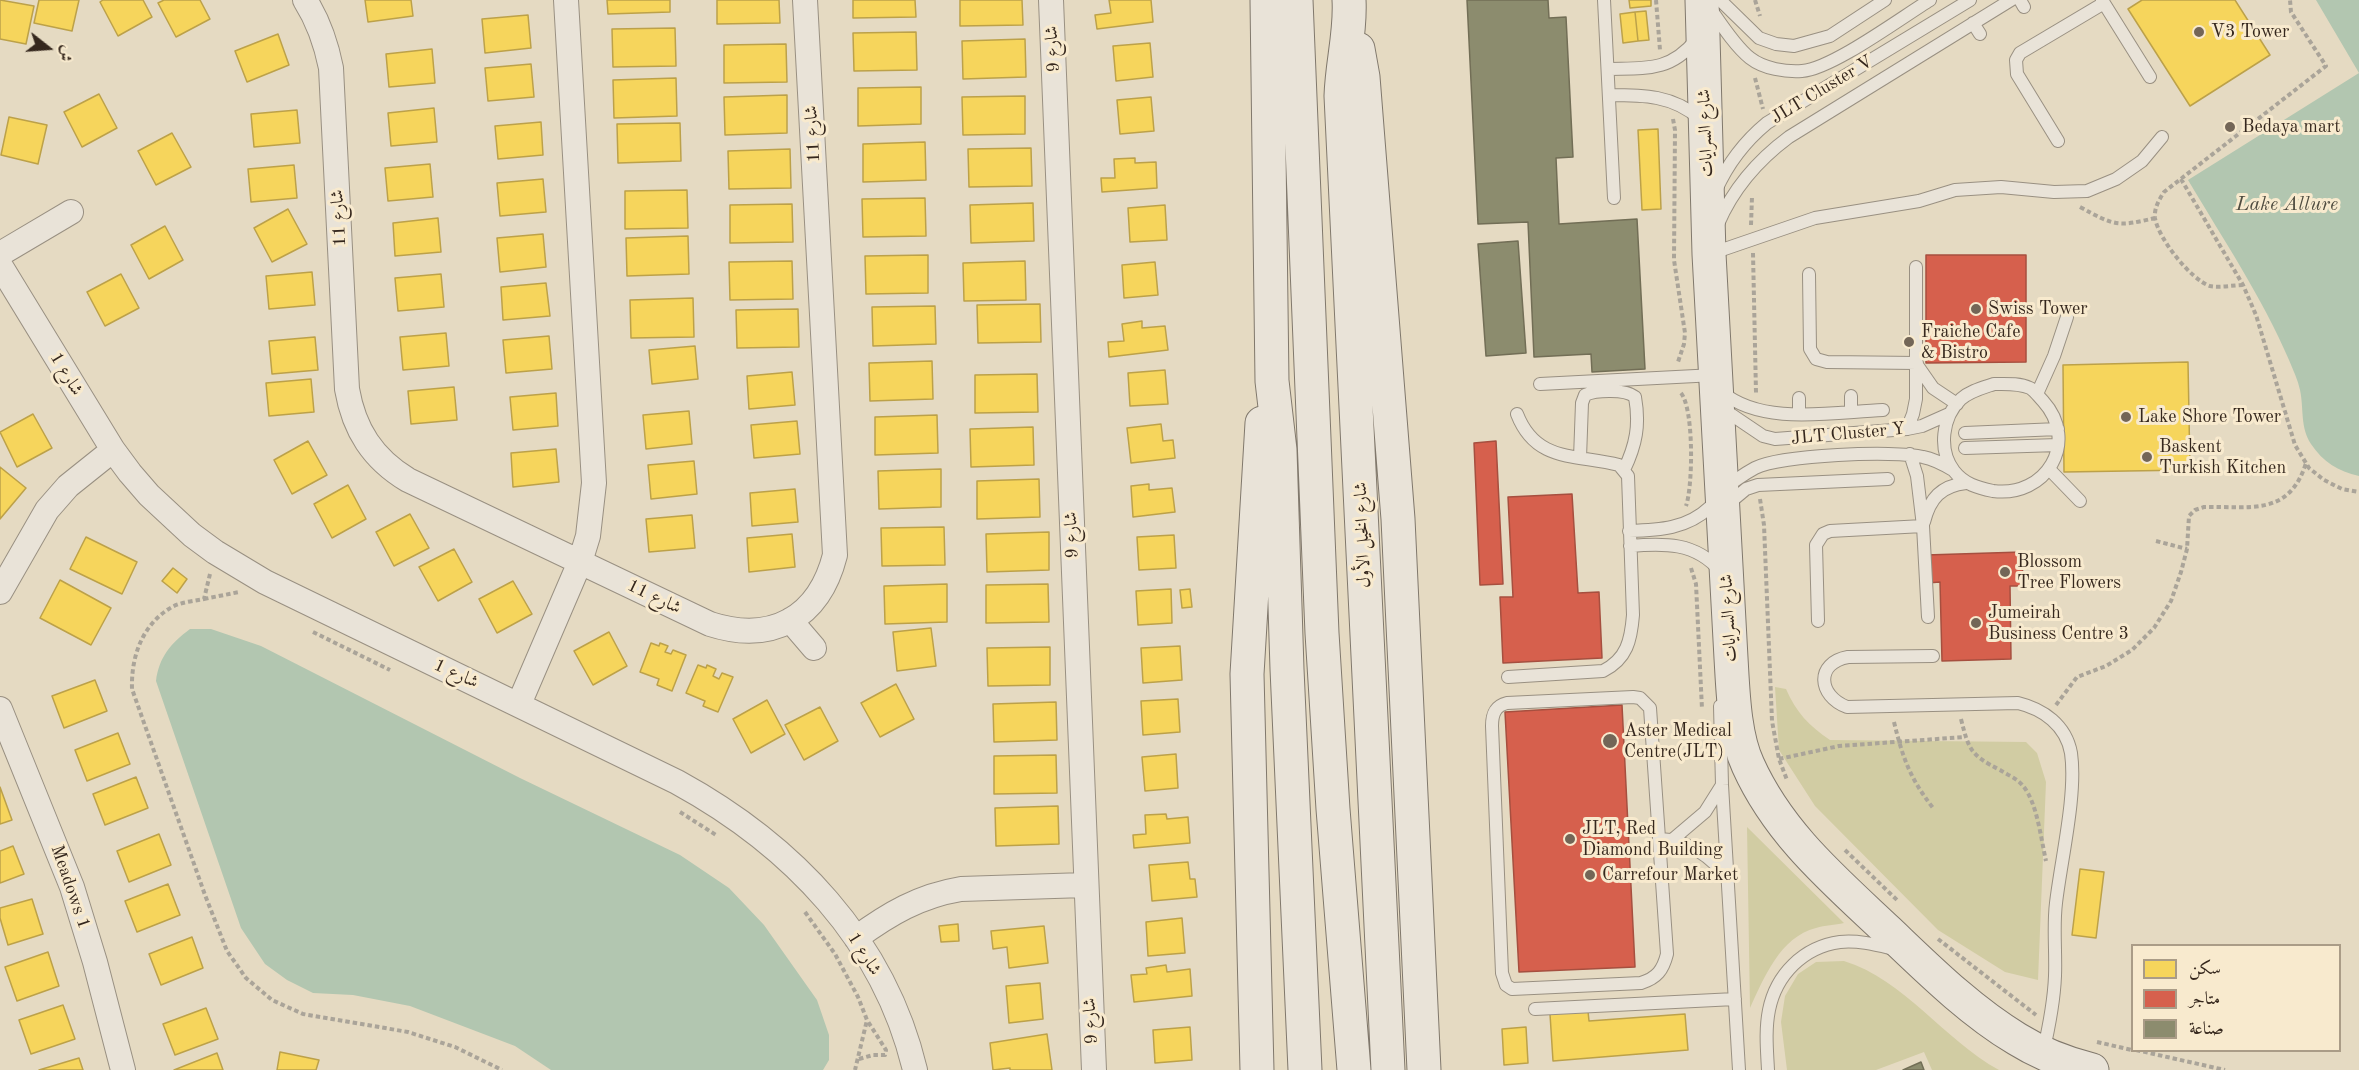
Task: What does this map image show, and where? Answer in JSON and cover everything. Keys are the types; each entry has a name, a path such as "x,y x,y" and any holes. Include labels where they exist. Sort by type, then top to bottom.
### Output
{"main road":[{"path":"1267,0 1272,381 1280,450 1305,1070"},
{"path":"1296,0 1322,644 1354,1070"},
{"name":"شارع السرايات","path":"1707,6 1705,124 1722,501 1734,712 1746,763 1772,811 1806,852 1915,957 1951,990 2015,1039 2069,1064"},
{"path":"1350,12 1363,77 1393,430 1424,1070"},
{"name":"شارع الخيل الأول","path":"1350,12 1343,60 1341,96 1388,1070"},
{"path":"1257,1070 1247,674 1259,447 1261,425 1272,381"}],"street":[{"name":"شارع 11","path":"305,0 317,20 326,44 331,68 347,389 350,408 357,426 378,458 392,471 408,480 710,624 730,630 751,632 771,628 790,620 807,608 820,592 830,574 835,555 805,0"},
{"path":"519,704 580,562 592,510 594,475 566,0"},
{"name":"شارع 9","path":"1051,0 1094,1070"},
{"path":"0,254 71,212"},
{"name":"شارع 1","path":"0,265 113,450 149,495 170,516 215,552 240,568 291,595 677,782 729,812 790,861 826,899 856,938 891,1000 915,1070"},
{"path":"0,592 47,510 68,486 113,450"},
{"path":"790,620 814,648"},
{"name":"Meadows 1","path":"0,709 5,736 72,887 123,1070"},
{"path":"856,938 904,906 941,892 961,889 1085,885"}],"lane":[{"path":"1604,0 1614,198"},
{"path":"1608,69 1651,68 1675,60 1692,45 1707,6 1759,38 1776,44 1794,46 1830,36 1885,0"},
{"name":"JLT Cluster V","path":"1707,6 1750,58 1766,66 1804,71 1838,58 1930,0"},
{"name":"JLT Cluster V","path":"1709,237 1717,187 1730,163 1747,140 1767,123 1970,0"},
{"path":"1709,237 1740,185 1773,149 1806,126 1977,28 2011,0"},
{"path":"2058,141 2017,74 2016,60 2020,53 2102,1 2150,77"},
{"path":"1609,95 1662,98 1679,104 1705,124"},
{"path":"1709,237 1919,201 1955,190 2001,188 2054,192 2087,191 2116,179 2142,161 2162,137"},
{"path":"1907,429 1916,399 1916,267"},
{"path":"1809,274 1810,349 1816,359 1827,362 1917,363"},
{"path":"1923,526 1931,500 1940,490 1952,484 1966,483 1983,489 2018,490 2035,483 2049,469 2056,457 2058,429 2051,411 2037,394 2054,357 2067,317"},
{"path":"1917,363 1933,388 1953,409"},
{"path":"1540,384 1717,390 1728,398 1756,411 1771,414 1883,410"},
{"name":"JLT Cluster Y","path":"1717,390 1735,415 1763,436 1775,439 1922,426 1953,409 1977,389 1994,384 2013,384 2030,388 2037,394"},
{"path":"1580,458 1582,403 1585,395 1630,393 1635,397 1638,422 1634,449 1624,470"},
{"path":"1851,396 1851,411"},
{"path":"1799,398 1799,413"},
{"name":"JLT Cluster Y","path":"1953,409 1944,432 1945,452 1953,470"},
{"path":"1508,677 1603,671 1614,666 1623,656 1628,645 1633,615 1628,476 1619,465 1556,454 1542,448 1526,434 1517,414"},
{"path":"1965,433 2058,429"},
{"path":"1965,448 2058,445"},
{"path":"1910,454 1917,476 1923,526 1928,617"},
{"name":"JLT Cluster Y","path":"1722,501 1754,468 1777,460 1910,454 1925,457 1953,470 1966,483"},
{"path":"2049,469 2080,501"},
{"path":"1629,531 1662,530 1683,525 1710,507 1758,485 1849,486 1888,479"},
{"path":"1818,621 1816,545 1823,534 1830,531 1923,526"},
{"path":"1630,546 1662,543 1683,546 1700,553 1715,564 1727,591 1720,701 1722,785 1739,1070"},
{"path":"1933,656 1835,659 1827,669 1824,681 1827,693 1835,703 1847,707 2018,702 2048,715 2066,738 2071,752 2071,790 2056,905 2053,997 2069,1064"},
{"path":"1633,697 1646,702 1650,708 1666,840 1667,954 1665,964 1659,973 1651,980 1641,983 1519,990 1506,985 1502,973 1492,726 1494,710 1507,703 1633,697"},
{"path":"1666,840 1705,812 1722,785"},
{"path":"1666,840 1708,856 1729,879"},
{"path":"1768,1070 1766,1037 1768,1010 1777,985 1793,963 1813,949 1840,942 1865,942 1915,957"},
{"path":"1534,1009 1735,999"}],"path":[{"path":"2243,285 2212,286 2198,280 2186,270 2160,231 2155,218 2157,204 2164,192 2326,66 2291,12 2289,0"},
{"path":"2181,179 2243,285 2256,315 2295,445 2306,463 2324,480 2342,489 2359,492"},
{"path":"2054,192 2060,198 2106,221 2125,225 2155,218"},
{"path":"2048,715 2077,677 2115,661 2132,650 2154,628 2170,601 2187,549 2189,516 2195,510 2204,507 2266,506 2281,500 2294,488 2306,463"},
{"path":"2156,541 2187,549"},
{"path":"204,598 209,574 219,580"},
{"path":"229,586 248,597"},
{"path":"239,592 173,606 152,624 137,649 132,676 132,689 227,951 246,978 259,990 287,1008 320,1018 408,1032 455,1047 502,1070"},
{"path":"306,628 397,673"},
{"path":"1958,704 1967,745 1976,757 2023,786 2031,800 2047,864"},
{"path":"1890,706 1901,754 1914,784 1933,808"},
{"path":"1779,759 1839,746 1965,737"},
{"path":"678,811 723,839"},
{"path":"801,908 835,954 858,997 867,1020 886,1050 885,1055 873,1055 859,1059"},
{"path":"855,1070 867,1020"},
{"path":"2145,1052 2225,1070"}],"shaded area":[{"path":"1775,687 1786,689 1804,718 1830,740 2026,742 2037,753 2046,782 2038,980 2005,972 1938,930 1815,806 1779,750"},
{"path":"1747,827 1844,923 1816,928 1792,940 1775,960 1750,1008"},
{"path":"1844,961 1886,982 1960,1043 1999,1070 1932,1070 1924,1052 1876,1070 1787,1070 1781,1022 1785,996 1798,974 1816,962"}],"water":[{"path":"2316,0 2359,0 2359,73"},
{"name":"Lake Allure","path":"2359,73 2359,476 2332,465 2311,444 2304,424 2298,382 2289,360 2242,268 2188,180"},
{"path":"190,629 211,629 261,646 520,778 680,855 729,888 764,925 817,1000 829,1035 829,1060 823,1070 551,1070 515,1046 410,1006 353,995 313,993 287,980 265,964 241,928 156,681 167,651"}],"building: سكن":[{"path":"0,0 34,6 26,44 0,39"},
{"path":"39,0 79,0 72,31 34,23"},
{"path":"103,0 143,0 152,17 118,36 100,2"},
{"path":"164,0 200,0 210,19 176,37 158,3"},
{"path":"365,0 411,0 413,16 368,22"},
{"path":"607,0 670,0 670,12 608,14"},
{"path":"717,0 779,0 780,23 717,24"},
{"path":"853,0 915,0 916,17 853,18"},
{"path":"960,0 1022,0 1023,25 960,26"},
{"path":"1109,0 1151,0 1153,22 1097,29 1095,15 1111,13"},
{"path":"1629,0 1651,0 1651,6 1630,8"},
{"name":"V3 Tower","path":"2142,0 2235,0 2270,55 2190,106 2128,9"},
{"path":"1646,11 1649,40 1638,41 1635,12"},
{"path":"1635,12 1638,41 1623,43 1620,14"},
{"path":"528,15 531,48 485,53 482,19"},
{"path":"675,28 676,66 613,67 612,29"},
{"path":"916,32 917,70 854,71 853,33"},
{"path":"278,34 289,65 247,82 235,51"},
{"path":"1025,39 1026,77 963,79 962,41"},
{"path":"1150,43 1153,77 1116,81 1113,46"},
{"path":"786,44 787,82 724,83 724,45"},
{"path":"432,49 435,83 389,87 386,54"},
{"path":"531,64 534,97 488,101 485,68"},
{"path":"676,78 677,116 614,118 613,80"},
{"path":"921,87 921,124 858,126 858,88"},
{"path":"99,94 117,128 82,147 64,112"},
{"path":"787,95 787,133 725,135 724,97"},
{"path":"1025,96 1025,134 963,135 962,97"},
{"path":"1151,97 1154,131 1120,134 1117,100"},
{"path":"434,108 437,142 391,146 388,113"},
{"path":"297,110 300,143 254,147 251,114"},
{"path":"9,117 47,125 38,164 1,155"},
{"path":"541,122 543,155 498,159 495,126"},
{"path":"680,123 681,161 618,163 617,124"},
{"path":"1658,129 1661,209 1642,210 1638,130"},
{"path":"172,133 191,167 156,185 138,151"},
{"path":"925,142 926,180 863,182 863,144"},
{"path":"1031,148 1032,186 969,187 968,149"},
{"path":"790,149 791,188 729,189 728,151"},
{"path":"1135,158 1135,163 1156,162 1157,188 1102,192 1101,178 1115,178 1114,159"},
{"path":"430,164 433,197 388,201 385,168"},
{"path":"294,165 297,198 251,202 248,169"},
{"path":"543,179 546,212 500,216 497,183"},
{"path":"687,190 688,228 625,229 625,191"},
{"path":"925,198 926,236 863,237 862,199"},
{"path":"1033,203 1034,241 971,243 970,205"},
{"path":"792,204 793,242 730,243 730,205"},
{"path":"1165,205 1167,240 1130,242 1128,208"},
{"path":"288,209 307,244 272,262 254,228"},
{"path":"438,218 441,252 395,256 393,223"},
{"path":"165,226 183,260 149,279 131,245"},
{"path":"543,234 546,267 500,272 497,238"},
{"path":"688,236 689,274 627,276 626,238"},
{"path":"928,255 928,293 866,294 865,256"},
{"path":"792,261 793,299 730,300 729,262"},
{"path":"1025,261 1026,300 964,301 963,263"},
{"path":"1155,262 1158,295 1124,298 1122,265"},
{"path":"312,272 315,305 269,309 266,276"},
{"path":"121,274 139,308 105,326 87,292"},
{"path":"441,274 444,307 398,311 395,278"},
{"path":"546,283 550,316 503,320 501,287"},
{"path":"693,298 694,337 631,338 630,300"},
{"path":"1040,304 1041,342 978,343 977,305"},
{"path":"935,306 936,344 873,346 872,307"},
{"path":"798,309 799,347 737,348 736,310"},
{"path":"1142,321 1142,328 1165,326 1168,350 1109,357 1108,342 1124,341 1122,324"},
{"path":"446,333 449,366 403,370 400,337"},
{"path":"549,336 552,369 506,373 503,340"},
{"path":"315,337 318,370 272,374 269,341"},
{"path":"695,346 698,379 652,384 649,350"},
{"path":"932,361 933,399 870,401 869,363"},
{"name":"Lake Shore Tower","path":"2188,362 2190,470 2064,472 2063,365"},
{"path":"1165,370 1168,404 1130,406 1128,373"},
{"path":"792,372 795,405 749,409 747,376"},
{"path":"1037,374 1038,412 975,413 975,375"},
{"path":"311,379 314,412 269,416 266,383"},
{"path":"454,387 457,420 411,424 408,391"},
{"path":"556,393 558,426 513,430 510,397"},
{"path":"689,411 692,444 646,449 643,415"},
{"path":"33,414 52,448 17,467 0,432"},
{"path":"937,415 938,453 875,455 875,417"},
{"path":"797,421 800,454 754,458 751,425"},
{"path":"1161,424 1163,441 1173,440 1175,458 1131,463 1127,428"},
{"path":"1033,427 1034,465 971,467 970,429"},
{"path":"308,441 327,475 292,494 274,460"},
{"path":"556,449 559,482 513,487 511,453"},
{"path":"694,461 697,494 651,499 648,465"},
{"path":"0,467 26,488 0,519"},
{"path":"941,469 941,507 879,509 878,471"},
{"path":"1039,479 1040,517 977,519 977,481"},
{"path":"1149,484 1149,490 1172,488 1175,512 1133,517 1131,486"},
{"path":"348,485 366,519 332,538 314,504"},
{"path":"795,489 798,522 752,526 750,493"},
{"path":"410,514 429,548 394,566 376,532"},
{"path":"692,515 695,548 649,552 646,519"},
{"path":"944,527 945,565 882,566 881,528"},
{"path":"1049,532 1049,570 987,572 986,534"},
{"path":"792,534 795,567 749,572 747,538"},
{"path":"1174,535 1176,568 1139,570 1137,537"},
{"path":"86,537 137,562 122,594 70,569"},
{"path":"454,549 472,582 438,601 419,567"},
{"path":"173,568 187,579 177,593 162,581"},
{"path":"60,580 111,608 91,645 40,618"},
{"path":"513,581 532,614 497,633 479,599"},
{"path":"947,584 947,622 885,624 884,586"},
{"path":"1048,584 1049,622 986,623 986,585"},
{"path":"1171,589 1172,623 1138,625 1136,591"},
{"path":"1190,589 1192,607 1182,608 1180,590"},
{"path":"931,628 936,666 897,671 893,632"},
{"path":"609,632 627,666 593,685 574,651"},
{"path":"651,643 668,646 665,652 671,654 673,650 686,655 672,691 657,685 659,679 640,672"},
{"path":"1180,646 1182,680 1143,683 1141,648"},
{"path":"1050,647 1050,685 988,686 987,648"},
{"path":"698,665 706,668 707,665 716,669 713,676 719,679 722,673 733,677 718,712 703,706 705,701 686,693"},
{"path":"95,680 107,711 64,728 52,696"},
{"path":"896,684 914,719 880,737 861,703"},
{"path":"1178,699 1180,732 1143,735 1141,701"},
{"path":"767,700 785,734 751,753 733,719"},
{"path":"1056,702 1057,740 994,742 993,704"},
{"path":"820,707 838,741 804,760 785,725"},
{"path":"118,733 130,764 87,781 75,750"},
{"path":"1176,754 1178,788 1145,791 1142,757"},
{"path":"1056,755 1057,793 994,794 994,756"},
{"path":"136,777 148,808 105,825 93,794"},
{"path":"0,787 12,820 0,824"},
{"path":"1058,806 1059,844 996,846 995,808"},
{"path":"1166,814 1167,819 1188,817 1190,843 1134,848 1133,835 1146,834 1145,815"},
{"path":"159,834 171,865 129,882 117,851"},
{"path":"13,846 24,874 0,883 0,851"},
{"path":"1188,862 1190,879 1195,879 1197,897 1152,901 1149,865"},
{"path":"2080,869 2104,872 2096,938 2072,935"},
{"path":"168,884 180,915 137,932 125,901"},
{"path":"32,899 43,934 8,945 0,918 0,908"},
{"path":"1182,918 1185,953 1148,956 1146,922"},
{"path":"958,924 959,941 941,942 939,926"},
{"path":"1044,926 1048,963 1009,968 1007,947 993,949 991,931"},
{"path":"192,937 203,968 161,985 149,954"},
{"path":"48,952 59,986 17,1001 5,967"},
{"path":"1166,965 1167,972 1190,969 1192,996 1134,1002 1131,975 1147,974 1146,968"},
{"path":"1040,983 1043,1019 1009,1023 1006,986"},
{"path":"63,1005 75,1039 31,1054 19,1020"},
{"path":"206,1008 218,1039 175,1055 163,1024"},
{"path":"1588,1011 1589,1021 1685,1014 1688,1050 1553,1061 1550,1014"},
{"path":"1190,1027 1192,1060 1155,1063 1153,1030"},
{"path":"1526,1027 1528,1063 1504,1065 1502,1029"},
{"path":"1047,1034 1052,1070 1010,1070 1010,1068 993,1070 990,1043"},
{"path":"280,1052 319,1060 316,1070 277,1070"},
{"path":"217,1053 223,1070 174,1070"},
{"path":"79,1058 83,1070 39,1070"}],"building: متاجر":[{"name":"Swiss Tower","path":"1926,255 2026,255 2026,362 1926,363"},
{"path":"1496,441 1503,584 1480,585 1474,443"},
{"path":"1572,494 1578,593 1599,592 1602,658 1503,663 1500,597 1513,597 1508,497"},
{"name":"Jumeirah Business Centre 3","path":"2022,552 2023,586 2010,586 2011,659 1942,661 1940,582 1927,583 1926,555"},
{"name":"JLT, Red Diamond Building","path":"1622,705 1635,967 1519,972 1505,712"}],"building: صناعة":[{"path":"1467,0 1548,0 1549,18 1566,17 1573,157 1556,158 1559,224 1637,219 1645,369 1592,372 1591,354 1534,357 1528,222 1478,224"},
{"path":"1518,241 1526,353 1486,356 1478,244"},
{"path":"1921,1062 1924,1070 1903,1070"}],"place":[{"name":"V3 Tower","path":"2199,32"},
{"name":"Bedaya mart","path":"2230,127"},
{"name":"Swiss Tower","path":"1976,309"},
{"name":"Fraiche Cafe & Bistro","path":"1909,342"},
{"name":"Lake Shore Tower","path":"2126,417"},
{"name":"Baskent Turkish Kitchen","path":"2147,457"},
{"name":"Blossom Tree Flowers","path":"2005,572"},
{"name":"Jumeirah Business Centre 3","path":"1976,623"},
{"name":"Aster Medical Centre(JLT)","path":"1610,741"},
{"name":"JLT, Red Diamond Building","path":"1570,839"},
{"name":"Carrefour Market","path":"1590,875"}]}
